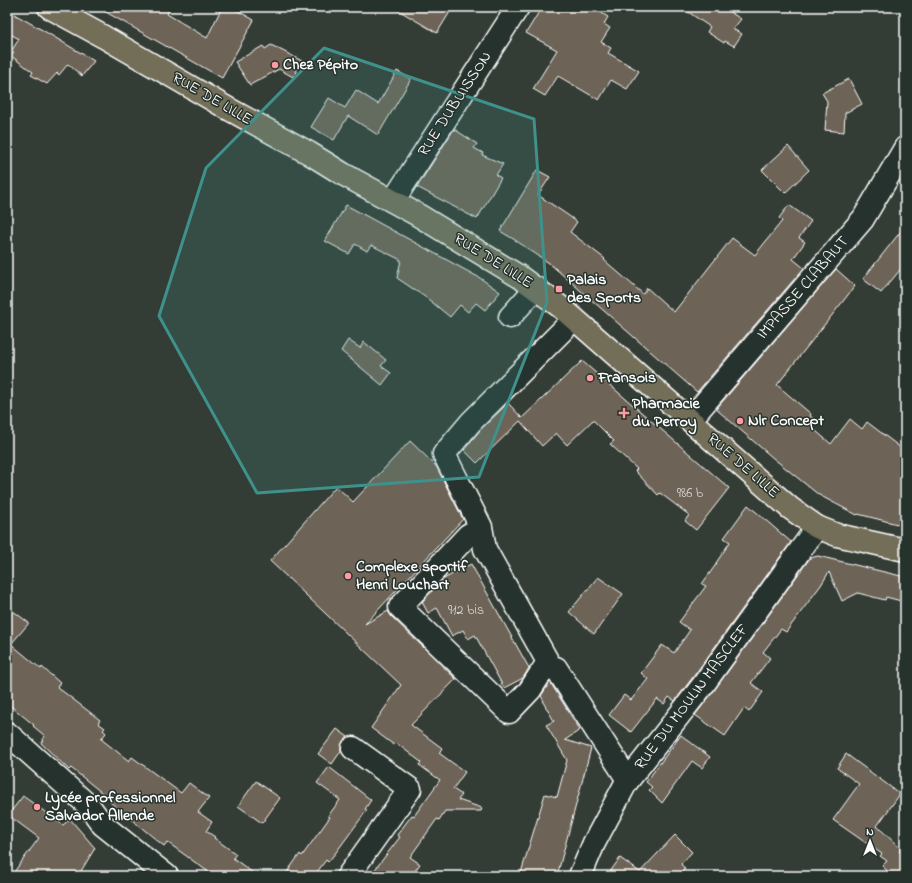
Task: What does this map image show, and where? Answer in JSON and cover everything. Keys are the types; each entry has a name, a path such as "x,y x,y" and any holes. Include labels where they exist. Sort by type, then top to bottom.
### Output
{"main road":[{"name":"RUE DE LILLE","path":"49,7 393,201 520,277 574,319 790,508 817,527 837,535 905,550"}],"street":[{"name":"RUE DUBUISSON","path":"393,201 518,7"},
{"name":"IMPASSE CLABAUT","path":"690,420 863,219 905,148"},
{"path":"510,317 536,288"},
{"path":"481,527 468,536 400,607 509,712 530,690 548,662 485,549 481,527 444,454 471,422 574,319"},
{"name":"RUE DU MOULIN MASCLEF","path":"580,876 594,843 628,780 704,685 817,527"},
{"path":"556,668 628,780"},
{"path":"7,732 89,806 103,825 152,872"},
{"path":"348,876 410,789 353,748"}],"highlighted area":[{"path":"324,48 534,119 547,302 479,477 257,493 159,316 206,168"}],"building":[{"path":"97,7 171,7 167,14 207,38 222,7 231,7 254,20 222,78"},
{"path":"393,7 453,7 437,33"},
{"path":"542,7 592,7 608,17 604,24 610,28 601,42 611,48 608,53 639,71 627,89 611,80 599,100 558,76 545,96 533,89 557,50 526,33"},
{"path":"681,7 722,7 741,19 733,29 742,34 734,46 725,41 724,43 707,32 710,27"},
{"path":"7,10 94,61 82,76 68,64 59,75 57,73 47,84 31,75 33,72 11,56 14,52 12,50 19,39 7,32"},
{"name":"Chez Pépito","path":"271,45 302,61 293,77 279,69 250,85 235,62 263,46 265,49"},
{"path":"397,71 411,79 378,135 348,116 334,140 311,127 329,98 345,108 356,90 378,104"},
{"path":"849,79 862,104 845,113 844,132 825,130 827,101 822,93"},
{"path":"454,129 477,144 474,148 483,153 482,155 503,164 496,175 501,178 477,219 417,187"},
{"path":"788,146 809,170 785,193 762,170"},
{"path":"537,170 550,177 538,195 577,222 570,232 605,259 604,260 643,294 647,288 674,312 732,238 755,255 782,221 779,218 789,205 811,221 799,238 805,242 793,259 804,268 697,392 549,263 500,231"},
{"path":"346,205 480,278 500,292 485,310 476,303 468,312 460,305 450,317 428,299 397,278 401,260 371,245 367,251 355,244 349,254 325,241"},
{"path":"905,226 905,264 881,293 863,279"},
{"path":"836,269 855,286 777,385 811,414 810,416 814,419 809,425 831,444 850,419 862,429 867,422 905,451 905,526 857,515 819,495 716,409"},
{"path":"348,340 360,348 364,342 386,360 381,366 391,373 382,385 341,351"},
{"path":"582,361 729,488 696,530 685,521 689,515 660,493 658,495 635,471 637,469 610,444 614,441 593,420 567,445 556,433 542,446 520,421 477,463 464,450 480,430 508,403 522,418"},
{"name":"Complexe sportif Henri Louchart","path":"410,441 436,466 463,519 365,624 388,611 391,616 456,679 411,725 442,748 439,753 465,772 453,789 462,795 458,800 482,808 481,811 445,811 439,820 437,819 410,857 420,864 411,876 370,876 400,837 397,835 412,815 414,816 440,780 419,765 421,762 396,743 394,745 371,728 401,685 270,561 336,486 353,502"},
{"path":"748,505 791,542 675,701 669,697 664,704 657,699 631,732 609,715 624,695 631,700 648,679 641,673 662,645 674,653 690,630 679,622 706,586 702,584 730,542 724,538"},
{"path":"818,556 905,577 905,602 886,597 885,600 858,593 842,601 829,572 786,632 781,629 763,652 770,658 751,683 763,692 749,712 744,708 725,736 695,715 810,558"},
{"path":"471,564 529,668 523,678 504,688 475,635 468,639 463,630 452,636 437,608 428,613 422,602 442,580"},
{"path":"598,577 623,594 594,634 569,612"},
{"path":"13,611 29,623 11,644 41,669 42,667 60,683 57,687 100,720 98,723 105,728 103,730 106,733 101,739 129,761 132,757 181,793 189,783 209,798 198,812 212,822 206,831 236,854 233,858 257,876 214,876 167,842 164,846 71,768 69,770 41,743 45,736 7,703 7,618"},
{"path":"550,682 580,730 565,740 591,748 557,876 520,876 545,794 557,797 567,760 546,725 554,721 541,696"},
{"path":"337,729 348,737 343,741 341,751 332,764 318,754"},
{"path":"681,735 710,757 702,768 692,761 662,803 649,790 652,787 646,782"},
{"path":"846,754 900,794 877,826 901,849 899,851 905,857 905,876 893,876 882,866 887,861 880,856 882,854 833,820 859,784 837,768"},
{"path":"329,767 371,800 365,809 367,810 337,851 328,862 326,860 314,876 284,876 300,854 302,856 330,817 328,816 340,800 317,783"},
{"path":"256,781 280,798 262,823 238,806"},
{"path":"23,796 63,825 70,819 95,848 78,876 11,876 39,838 8,815"},
{"path":"675,835 692,852 681,864 685,869 678,876 607,876 620,858 640,872"}],"place":[{"name":"Chez Pépito","path":"275,65"},
{"name":"Palais des Sports","path":"559,289"},
{"name":"Fransois","path":"590,378"},
{"name":"Pharmacie du Perroy","path":"624,413"},
{"name":"Nlr Concept","path":"740,421"},
{"name":"Complexe sportif Henri Louchart","path":"348,576"},
{"name":"Lycée professionnel Salvador Allende","path":"37,807"}]}
